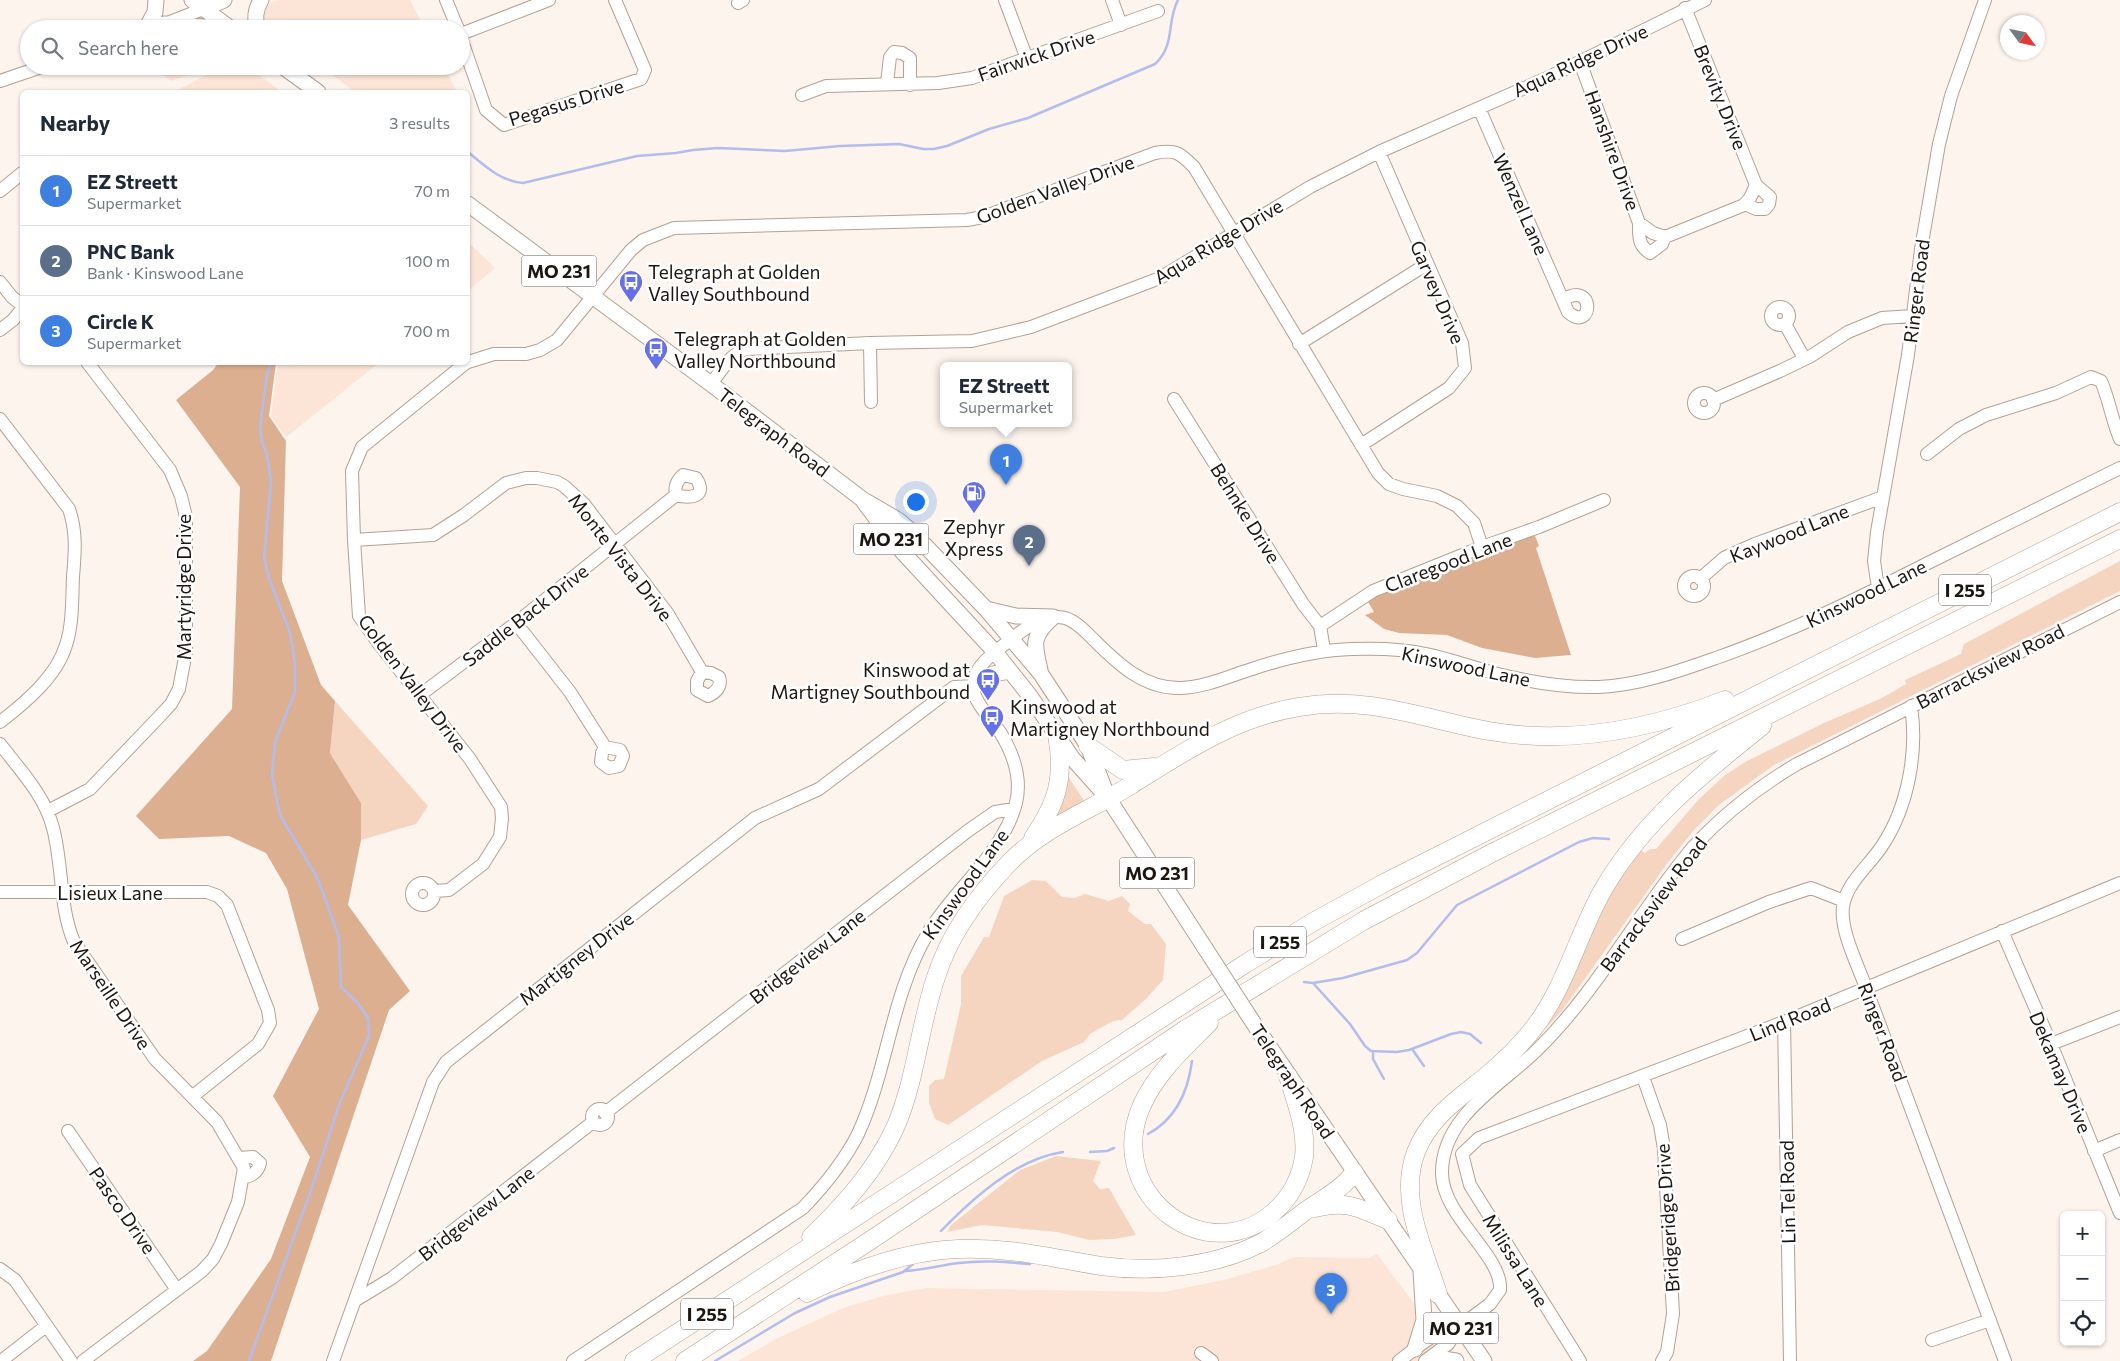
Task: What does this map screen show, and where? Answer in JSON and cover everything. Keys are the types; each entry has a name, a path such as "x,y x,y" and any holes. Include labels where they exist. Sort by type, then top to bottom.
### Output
{"highway":[{"name":"I 255","path":"634,1361 1245,964 1313,922 1386,882 2120,512"},
{"name":"I 255","path":"685,1361 1107,1082 1322,945 1405,898 2120,539"},
{"path":"1029,843 1108,798 1196,744 1237,724 1259,716 1299,706 1333,704 1371,705 1404,710 1493,732 1588,734 1620,730 1674,718 1809,668"},
{"path":"1438,1294 1414,1219 1410,1200 1410,1175 1416,1152 1422,1140 1442,1112 1500,1065 1533,1029 1555,995 1604,888 1643,832 1689,785 1789,705"},
{"path":"780,1266 846,1202 881,1154 894,1129 907,1094 933,986 949,944 976,901 1000,872 1029,843 1049,813 1057,791 1060,754 1057,735"},
{"path":"1088,746 1123,770 1159,767"},
{"path":"1233,1000 1164,1070 1155,1081 1139,1112 1133,1142 1134,1164 1146,1192 1160,1208 1187,1226 1198,1230 1220,1232 1243,1228 1256,1223 1276,1210 1299,1177 1304,1157 1303,1128 1288,1076"},
{"path":"749,1319 859,1270 909,1256 957,1249 1002,1249 1102,1266 1137,1268 1178,1266 1218,1259 1260,1243 1343,1184 1354,1172"},
{"path":"1307,1210 1332,1204 1344,1204 1388,1220"}],"main road":[{"path":"151,20 155,12 156,0"},
{"path":"197,4 224,0"},
{"path":"255,20 256,10 260,0"},
{"path":"197,4 219,20"},
{"path":"294,75 315,90"},
{"name":"Telegraph Road","path":"470,205 711,384 862,499 898,520 911,531 986,609 1041,674 1088,746 1108,798"},
{"name":"Telegraph Road","path":"862,499 897,546 1010,670 1073,759 1108,798 1288,1076 1484,1361"},
{"path":"986,609 1016,616 1053,617"},
{"path":"1041,674 1035,640 1044,626 1053,617"},
{"path":"973,686 993,674 1010,670"},
{"path":"1420,1268 1424,1320 1420,1355"},
{"path":"1436,1361 1456,1361"}],"street":[{"path":"446,0 454,20"},
{"path":"470,32 548,0"},
{"name":"Pegasus Drive","path":"470,63 486,110 504,124 642,79 644,70 615,0"},
{"path":"1005,0 1027,60"},
{"path":"1112,0 1121,25"},
{"name":"Aqua Ridge Drive","path":"711,384 729,359 737,352 746,349 870,343 972,341 1030,327 1160,278 1310,186 1379,152 1632,38 1685,8 1705,0"},
{"name":"Ringer Road","path":"1878,588 1874,561 1883,497 1908,355 1928,203 1942,129 1958,76 1985,0"},
{"path":"170,20 197,4"},
{"name":"Brevity Drive","path":"1640,223 1639,240 1642,247 1650,253 1662,244 1665,237 1745,204 1756,209 1765,209 1769,204 1770,197 1756,185 1685,8"},
{"name":"Fairwick Drive","path":"802,95 826,86 938,83 972,78 1027,60 1158,10"},
{"path":"887,84 890,57 894,52 902,53 910,58 910,84"},
{"name":"Hanshire Drive","path":"1580,62 1640,223 1652,233 1665,237"},
{"path":"0,81 20,74"},
{"name":"Wenzel Lane","path":"1479,108 1563,300"},
{"name":"Golden Valley Drive","path":"470,361 494,354 526,354 540,350 557,340 631,250 643,240 674,228 967,220 983,217 1155,153 1171,150 1182,156 1194,167 1378,473 1389,484 1450,501 1464,511 1474,523 1482,547"},
{"name":"Garvey Drive","path":"1361,445 1450,388 1465,368 1462,343 1379,152"},
{"path":"0,191 20,175"},
{"path":"1745,204 1756,185"},
{"path":"1299,344 1427,264"},
{"path":"0,282 20,305"},
{"path":"0,330 13,320 20,310"},
{"path":"1713,400 1811,356 1841,336 1882,318 1913,316"},
{"path":"1785,324 1804,358"},
{"path":"870,343 871,402"},
{"name":"Martyridge Drive","path":"48,812 90,789 171,704 179,689 186,652 186,517 177,486 170,470 89,365"},
{"name":"Golden Valley Drive","path":"434,891 449,890 483,864 500,837 501,807 481,774 359,616 352,471 362,446 463,365"},
{"path":"1928,454 1959,429 1986,415 2049,396 2091,377 2100,381 2104,387 2120,439"},
{"name":"Behnke Drive","path":"1174,399 1303,604 1320,626"},
{"path":"0,419 69,509 75,526 76,539 71,609 66,645 52,670 35,693 0,722"},
{"name":"Kinswood Lane","path":"1053,617 1067,619 1076,624 1129,672 1152,683 1167,687 1196,686 1293,657 1324,650 1372,649 1426,654 1502,675 1559,685 1600,687 1648,680 1748,647 1804,624 2120,468"},
{"name":"Monte Vista Drive","path":"354,540 433,535 464,515 506,483 526,478 537,478 564,486 584,504 668,614 702,672"},
{"name":"Saddle Back Drive","path":"420,695 615,545 676,495"},
{"name":"Kaywood Lane","path":"1700,579 1724,558 1883,497"},
{"name":"Claregood Lane","path":"1320,626 1373,591 1482,547 1540,528 1604,500"},
{"name":"Barracksview Road","path":"1399,1361 1448,1344 1460,1326 1495,1300 1500,1284 1497,1273 1452,1207 1444,1188 1442,1175 1444,1155 1449,1138 1460,1121 1554,1034 1589,989 1671,874 1711,828 1753,792 1776,776 1812,756 2120,602"},
{"path":"973,686 979,668 995,652 1012,638 1037,622 1053,617"},
{"path":"516,622 570,692 605,747"},
{"path":"1320,626 1324,650"},
{"name":"Kinswood Lane","path":"573,1361 803,1208 824,1186 853,1143 867,1112 902,989 919,950 942,912 997,843 1014,810 1018,781 1013,758 999,732 976,700 973,686"},
{"name":"Martigney Drive","path":"333,1361 433,1082 446,1062 755,818 818,789 954,687 973,686"},
{"path":"1682,939 1769,902 1811,888 1844,901 1850,888 1882,846 1897,816 1909,773 1912,753 1914,736 1911,706"},
{"name":"Marseille Drive","path":"0,744 38,794 48,812 54,829 62,892 68,925 74,942 155,1059 217,1122 242,1168 238,1202 213,1259 202,1272 177,1290"},
{"name":"Bridgeview Lane","path":"356,1300 392,1278 593,1122 600,1125 605,1123 607,1119 605,1112 969,830 995,812 1014,810"},
{"name":"Lind Road","path":"1462,1154 1479,1138 1784,1022 2120,883"},
{"name":"Lisieux Lane","path":"0,892 207,892 218,896 228,905 268,1010 270,1023 258,1044 193,1096"},
{"name":"Ringer Road","path":"1844,901 1843,915 1846,934 2005,1361"},
{"name":"Dekamay Drive","path":"2002,931 2051,1044 2120,1213"},
{"path":"2051,1044 2120,1017"},
{"name":"Lin Tel Road","path":"1784,1022 1790,1361"},
{"name":"Bridgeridge Drive","path":"1643,1076 1660,1126 1664,1149 1674,1314 1667,1352 1662,1361"},
{"name":"Pasco Drive","path":"68,1131 177,1290"},
{"path":"2094,1151 2120,1140"},
{"name":"Milissa Lane","path":"1462,1154 1470,1185 1580,1361"},
{"path":"0,1269 15,1280 71,1361"},
{"path":"83,1361 144,1317 177,1290"},
{"path":"1932,1340 1990,1320"},
{"path":"1,1361 46,1326"},
{"path":"1201,1353 1212,1361"}],"shaded area":[{"path":"278,0 410,0 420,20 265,20 264,12 270,3"},
{"path":"163,75 188,75 171,81"},
{"path":"206,75 259,75 279,90 178,90"},
{"path":"332,75 448,75 456,90 352,90"},
{"path":"470,244 495,268 470,289"},
{"path":"217,365 276,365 269,416 286,441 282,581 321,685 335,701 330,753 361,803 361,840 348,905 410,991 389,1010 271,1361 193,1361 207,1351 271,1259 310,1157 273,1096 319,1009 287,889 266,853 229,836 159,839 136,816 232,709 240,487 176,400"},
{"path":"278,365 376,365 286,437 271,416"},
{"path":"1535,536 1539,546 1536,548 1571,655 1535,658 1482,648 1447,635 1399,633 1384,629 1365,615 1374,612 1367,600"},
{"path":"2120,561 2120,591 1774,765 1719,805 1693,831 1666,865 1561,1012 1527,1048 1617,882 1639,849 1645,853 1650,849 1656,849 1699,799 1725,775 1747,761 1824,723 1882,698 1906,684 1905,680 1961,654 1964,644"},
{"path":"335,701 428,806 416,824 361,840 361,803 330,753"},
{"path":"1067,775 1085,802 1054,820"},
{"path":"1032,880 1046,881 1062,897 1074,898 1085,894 1109,901 1122,896 1130,904 1128,911 1145,924 1151,924 1166,944 1163,980 1146,999 1122,1020 1113,1021 1090,1034 1084,1042 1042,1061 948,1125 935,1119 929,1103 929,1086 935,1080 944,1079 961,1004 961,976 984,937 989,937 1004,896"},
{"path":"1056,1156 1101,1161 1093,1181 1100,1189 1109,1188 1136,1235 1114,1239 1089,1240 1057,1232 982,1225 947,1232 951,1225 1020,1170"},
{"path":"1377,1254 1457,1361 738,1361 778,1338 843,1308 883,1296 925,1288 1164,1292 1223,1280 1276,1265 1294,1257 1369,1258"}],"waterway":[{"path":"470,154 500,176 523,183 637,156 693,150 718,148 785,151 840,146 899,144 923,149 934,149 947,146 989,129 1028,118 1155,64 1166,49 1172,17 1178,0"},
{"path":"249,1361 312,1187 340,1102 369,1036 368,1018 357,1002 341,987 339,937 318,879 280,815 272,775 275,742 295,692 295,663 290,633 269,578 264,558 271,482 260,427 270,365"},
{"path":"1313,983 1343,978 1407,960 1417,953 1457,905 1579,842 1593,838 1609,839"},
{"path":"1304,982 1313,983 1350,1024 1365,1046 1371,1051 1397,1052 1409,1050 1461,1032 1470,1034 1481,1043"},
{"path":"1412,1049 1424,1066"},
{"path":"1373,1051 1373,1059 1384,1079"},
{"path":"1148,1134 1166,1121 1179,1104 1184,1094 1192,1061"},
{"path":"1090,1152 1107,1151 1114,1148"},
{"path":"941,1231 981,1193 1012,1171 1046,1156 1063,1152"},
{"path":"905,1271 968,1262 1030,1264"},
{"path":"715,1361 795,1313 830,1297 903,1272 913,1264"}],"place":[{"name":"Telegraph at Golden Valley Southbound","path":"631,303"},
{"name":"Telegraph at Golden Valley Northbound","path":"656,370"},
{"name":"EZ Streett","path":"1006,485"},
{"name":"Zephyr Xpress","path":"974,514"},
{"name":"PNC Bank","path":"1029,566"},
{"name":"Kinswood at Martigney Southbound","path":"988,701"},
{"name":"Kinswood at Martigney Northbound","path":"992,738"},
{"name":"Circle K","path":"1331,1314"}]}
